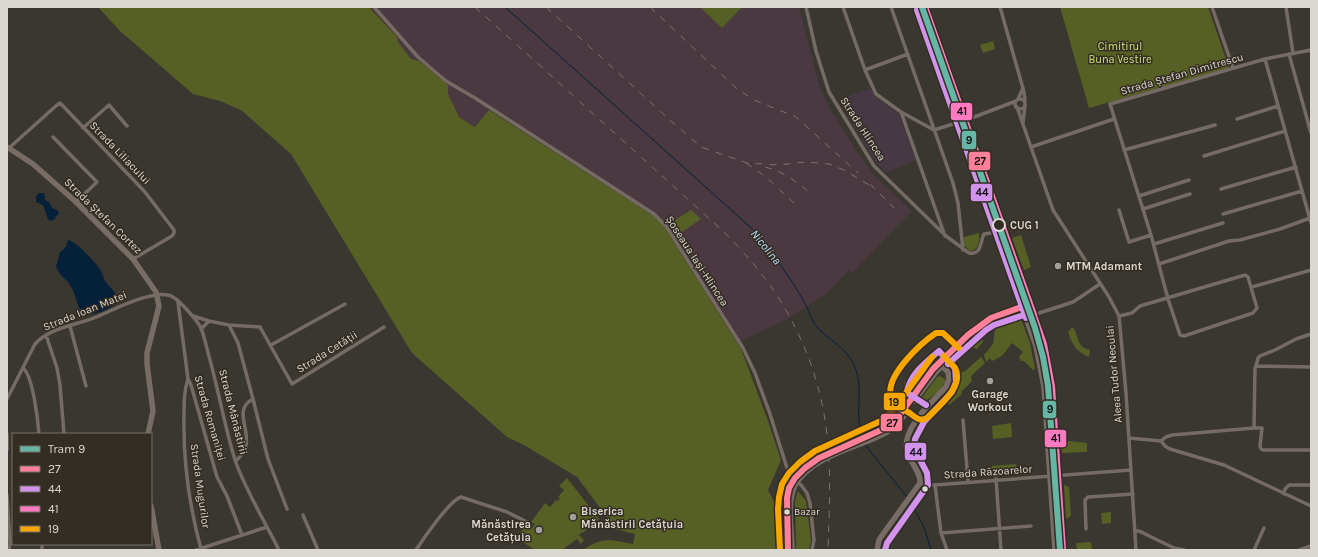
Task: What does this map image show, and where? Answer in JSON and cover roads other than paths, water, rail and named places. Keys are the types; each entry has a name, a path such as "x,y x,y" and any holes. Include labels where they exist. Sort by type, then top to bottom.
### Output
{"main road":[{"path":"917,7 1036,346 1042,376 1055,550"},
{"path":"926,7 1043,343 1049,371 1063,550"},
{"name":"Strada Ștefan Cortez","path":"8,148 33,164 76,202 133,259 157,295"},
{"path":"148,433 154,411 147,364 147,354 159,306 157,295"},
{"path":"788,550 785,509 787,494 798,474 808,464 819,458 888,427 902,413 940,364 981,324 991,318 1031,306"},
{"path":"877,550 880,540 920,483 919,475 908,453 907,442 911,430 922,412 948,383 948,372 940,364"},
{"path":"792,550 789,509 793,484"},
{"path":"152,512 159,550"}],"street":[{"name":"Șoseaua Iași-Hlincea","path":"374,7 418,57 446,81 475,98 654,214 666,226 743,348 770,414 787,468 791,476 807,493 810,503 814,540 812,550"},
{"name":"Strada Hlincea","path":"806,7 816,51 829,92 874,166 946,236 963,250"},
{"path":"843,7 865,70 878,96 901,112 934,130 1007,104 1017,103 1023,99 1025,101"},
{"path":"891,7 956,191 963,250 969,253 976,252 981,245 984,234 997,232"},
{"name":"Aleea Tudor Neculai","path":"1000,7 1025,97 1023,123"},
{"path":"1212,7 1233,68"},
{"path":"1286,7 1291,54 1311,133"},
{"name":"Strada Ștefan Dimitrescu","path":"1114,119 1110,104 1265,59 1311,50"},
{"path":"865,70 908,54"},
{"path":"1159,264 1229,241 1240,240 1310,221 1265,59"},
{"path":"1017,103 1023,88"},
{"path":"1017,103 1021,109 1025,106"},
{"name":"Aleea Tudor Neculai","path":"1017,103 1053,210 1119,316 1136,550"},
{"name":"Strada Liliacului","path":"8,148 60,104 145,192 174,230 172,236 133,259"},
{"path":"83,128 109,105 127,126"},
{"path":"1237,119 1278,106"},
{"path":"901,112 946,236"},
{"path":"1031,147 1114,119 1154,244 1168,299 1180,335 1184,336 1255,312 1257,306 1252,287 1247,276 1168,299 1140,306 1132,313 1119,316"},
{"path":"1124,150 1215,125"},
{"path":"1204,156 1285,131"},
{"path":"53,137 97,182 76,202"},
{"path":"1221,189 1296,167"},
{"path":"1139,196 1189,180"},
{"path":"1222,214 1302,191"},
{"path":"1143,209 1190,194"},
{"path":"1120,210 1129,242 1151,235"},
{"path":"1154,244 1223,223"},
{"path":"1252,287 1311,270"},
{"path":"1027,317 1073,302 1100,284"},
{"name":"Strada Mânăstirii","path":"157,295 171,296 192,315 201,329 218,388 236,461 279,550"},
{"name":"Strada Ioan Matei","path":"7,399 35,344 42,337 87,321 142,298 157,295"},
{"name":"Strada Romaniței","path":"177,301 188,379 217,477 228,496 242,535"},
{"path":"271,345 345,304"},
{"name":"Strada Cetății","path":"192,315 209,321 229,325 260,327 292,384 384,327"},
{"path":"201,329 209,321"},
{"path":"229,325 238,343 268,459 287,509"},
{"path":"70,326 86,386"},
{"path":"1254,428 1255,368 1258,358 1296,339 1311,334"},
{"path":"46,335 58,374 64,433"},
{"path":"1256,366 1311,367"},
{"path":"24,368 31,384 39,433"},
{"name":"Strada Mugurilor","path":"188,379 185,388 185,465 199,549"},
{"path":"236,461 246,448 247,439 243,409 246,402 253,399"},
{"path":"963,420 968,481"},
{"path":"1129,438 1161,441 1172,435 1262,428 1260,446 1263,450 1311,450"},
{"path":"7,434 7,450"},
{"path":"1161,441 1170,449 1224,465 1311,506"},
{"name":"Strada Răzoarelor","path":"920,483 924,485 1131,470"},
{"path":"996,479 1001,550"},
{"path":"935,484 941,533 947,550"},
{"path":"1284,494 1285,488 1288,485 1311,485"},
{"path":"1086,530 1085,500 1088,497 1132,494"},
{"path":"7,495 10,550"},
{"path":"416,550 450,505 461,497 506,512 529,523"},
{"path":"303,515 318,550"},
{"path":"941,533 1032,526"},
{"path":"199,549 267,527"},
{"path":"1254,550 1264,528"},
{"path":"1135,531 1139,531 1174,549 1184,550"},
{"path":"1299,550 1311,546"}],"water":[{"path":"39,193 44,193 45,200 49,202 52,208 57,210 59,213 55,219 50,221 43,205 36,202 36,196"},
{"path":"68,240 76,244 98,266 105,281 115,293 118,302 98,313 85,315 79,308 73,290 68,282 59,273 56,266 60,252 66,247"}],"waterway":[{"name":"Nicolina","path":"505,7 758,234 793,283 817,327 843,350 852,361 858,375 859,419 862,436"},
{"name":"Nicolina","path":"865,445 907,497"},
{"name":"Nicolina","path":"910,501 924,527 931,550"}],"railway":[{"path":"475,7 723,231 738,246 774,291 787,311 807,354 815,377 826,423 830,498 828,550"},
{"path":"546,7 701,147 747,163 778,165 806,162 829,164 844,170 874,188"},
{"path":"650,7 736,88 754,100 796,117 858,173"},
{"path":"746,163 766,177 798,207"},
{"path":"765,167 778,171 790,178 811,194"},
{"path":"870,184 894,208"}],"tram line":[{"name":"9","path":"922,7 1035,328 1043,357 1048,386 1060,550"}],"place":[{"name":"CUG 1","path":"999,225"},
{"name":"MTM Adamant","path":"1058,266"},
{"name":"Garage Workout","path":"990,381"},
{"name":"Bazar","path":"787,512"},
{"name":"Biserica Mănăstirii Cetățuia","path":"573,517"},
{"name":"Mănăstirea Cetățuia","path":"539,530"}],"park label":[{"name":"Cimitirul Buna Vestire","path":"1120,52"}]}
